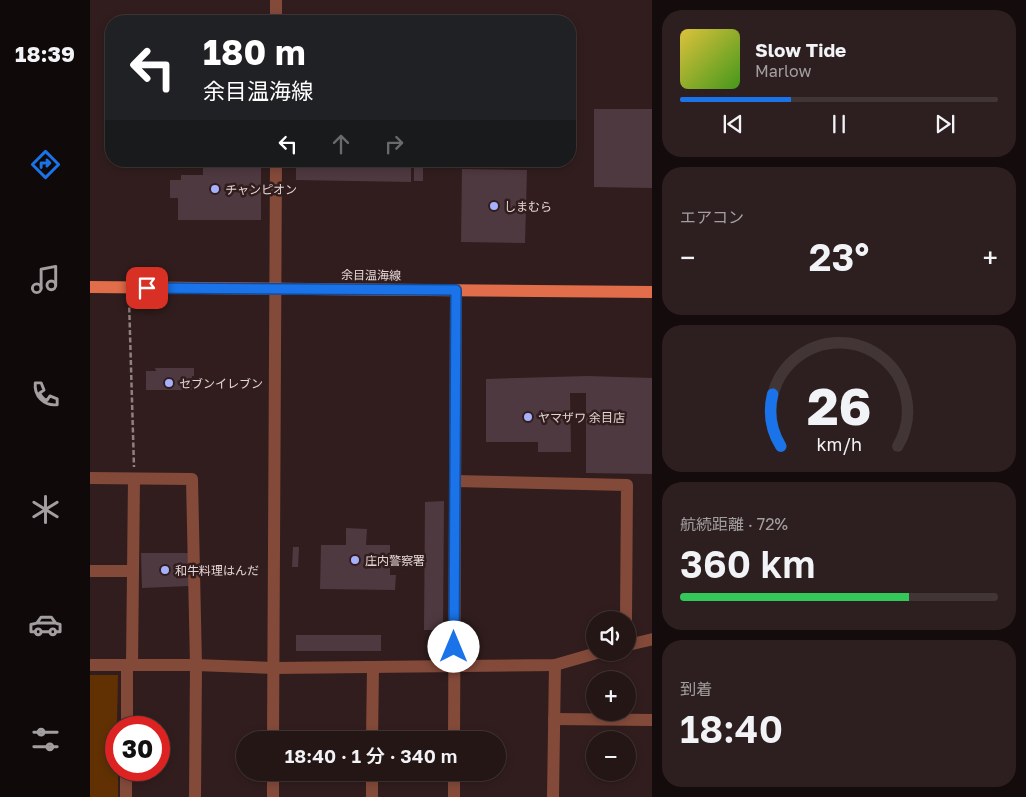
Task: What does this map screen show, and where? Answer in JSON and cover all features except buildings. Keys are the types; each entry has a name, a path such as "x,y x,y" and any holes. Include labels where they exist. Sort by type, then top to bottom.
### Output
{"main road":[{"name":"余目温海線","path":"90,287 652,292"}],"street":[{"path":"276,0 276,15"},
{"path":"273,731 276,167"},
{"path":"454,731 456,290"},
{"path":"90,478 192,479 196,665 195,797"},
{"path":"127,716 134,479"},
{"path":"455,481 627,485 626,611"},
{"path":"90,571 132,572"},
{"path":"636,643 652,639"},
{"path":"90,665 196,665 274,668 555,665 586,656"},
{"path":"553,797 555,665"},
{"path":"372,731 373,667"},
{"path":"554,719 652,720"},
{"path":"126,781 126,797"},
{"path":"273,781 273,797"},
{"path":"372,781 372,797"},
{"path":"454,781 454,797"}],"path":[{"path":"129,288 134,479"}],"shaded area":[{"path":"90,675 118,675 117,716 105,716 105,781 118,781 118,797 90,797"}],"place":[{"name":"チャンピオン","path":"215,189"},
{"name":"しまむら","path":"494,206"},
{"name":"セブンイレブン","path":"169,383"},
{"name":"ヤマザワ 余目店","path":"528,417"},
{"name":"庄内警察署","path":"355,560"},
{"name":"和牛料理はんだ","path":"165,570"}],"route":[{"path":"147,288 456,290 454,647"}]}
